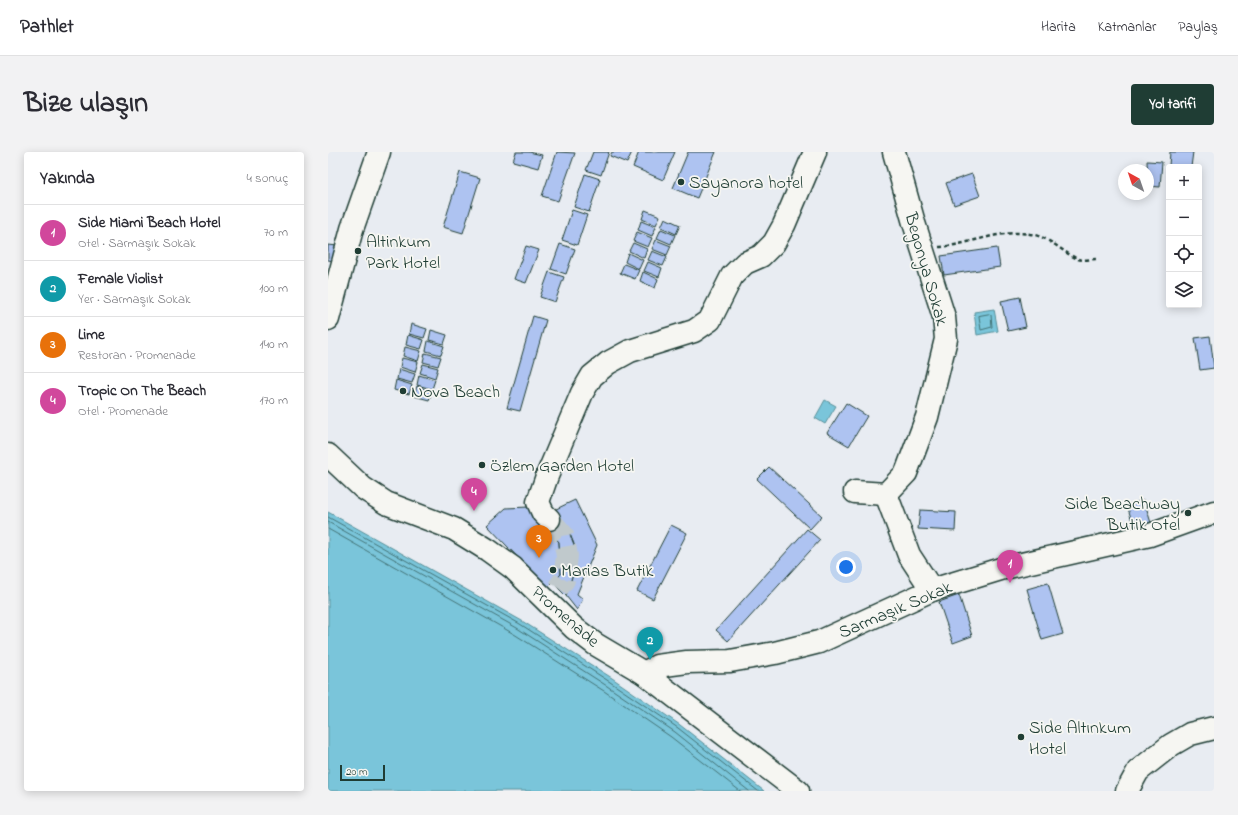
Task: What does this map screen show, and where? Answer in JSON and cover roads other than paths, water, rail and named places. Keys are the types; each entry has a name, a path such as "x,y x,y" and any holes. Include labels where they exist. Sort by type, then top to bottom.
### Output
{"street":[{"path":"328,319 352,229 379,152"},
{"path":"549,519 543,513 538,502 547,476 582,393 592,376 608,363 630,351 694,331 710,320 732,276 745,263 761,256 774,243 784,225 815,152"},
{"name":"Begonya Sokak","path":"886,494 906,473 927,417 946,339 944,318 894,152"},
{"name":"Promenade","path":"328,455 363,488 386,503 454,529 488,550 553,595 574,628 595,644 644,673 798,791"},
{"path":"855,492 886,494 909,555 932,590"},
{"name":"Sarmaşık Sokak","path":"644,673 657,666 687,662 730,661 775,653 819,642 932,590 1004,568 1150,535 1214,512"},
{"path":"1127,791 1138,771 1171,745 1190,734 1214,728"}],"water":[{"path":"994,309 998,331 977,335 974,312"},
{"path":"825,400 836,406 825,424 815,418"},
{"path":"328,512 522,621 612,678 680,725 764,791 328,791"}],"tunnel":[{"path":"549,519 563,535 567,556 564,580 558,588"}],"place":[{"name":"Sayanora hotel","path":"681,182"},
{"name":"Altinkum Park Hotel","path":"358,251"},
{"name":"Nova Beach","path":"403,391"},
{"name":"Özlem Garden Hotel","path":"482,465"},
{"name":"Tropic On The Beach","path":"474,511"},
{"name":"Side Beachway Butik Otel","path":"1188,513"},
{"name":"Lime","path":"539,558"},
{"name":"Marias Butik","path":"553,570"},
{"name":"Side Miami Beach Hotel","path":"1010,583"},
{"name":"Female Violist","path":"650,660"},
{"name":"Side Altınkum Hotel","path":"1021,737"}]}
